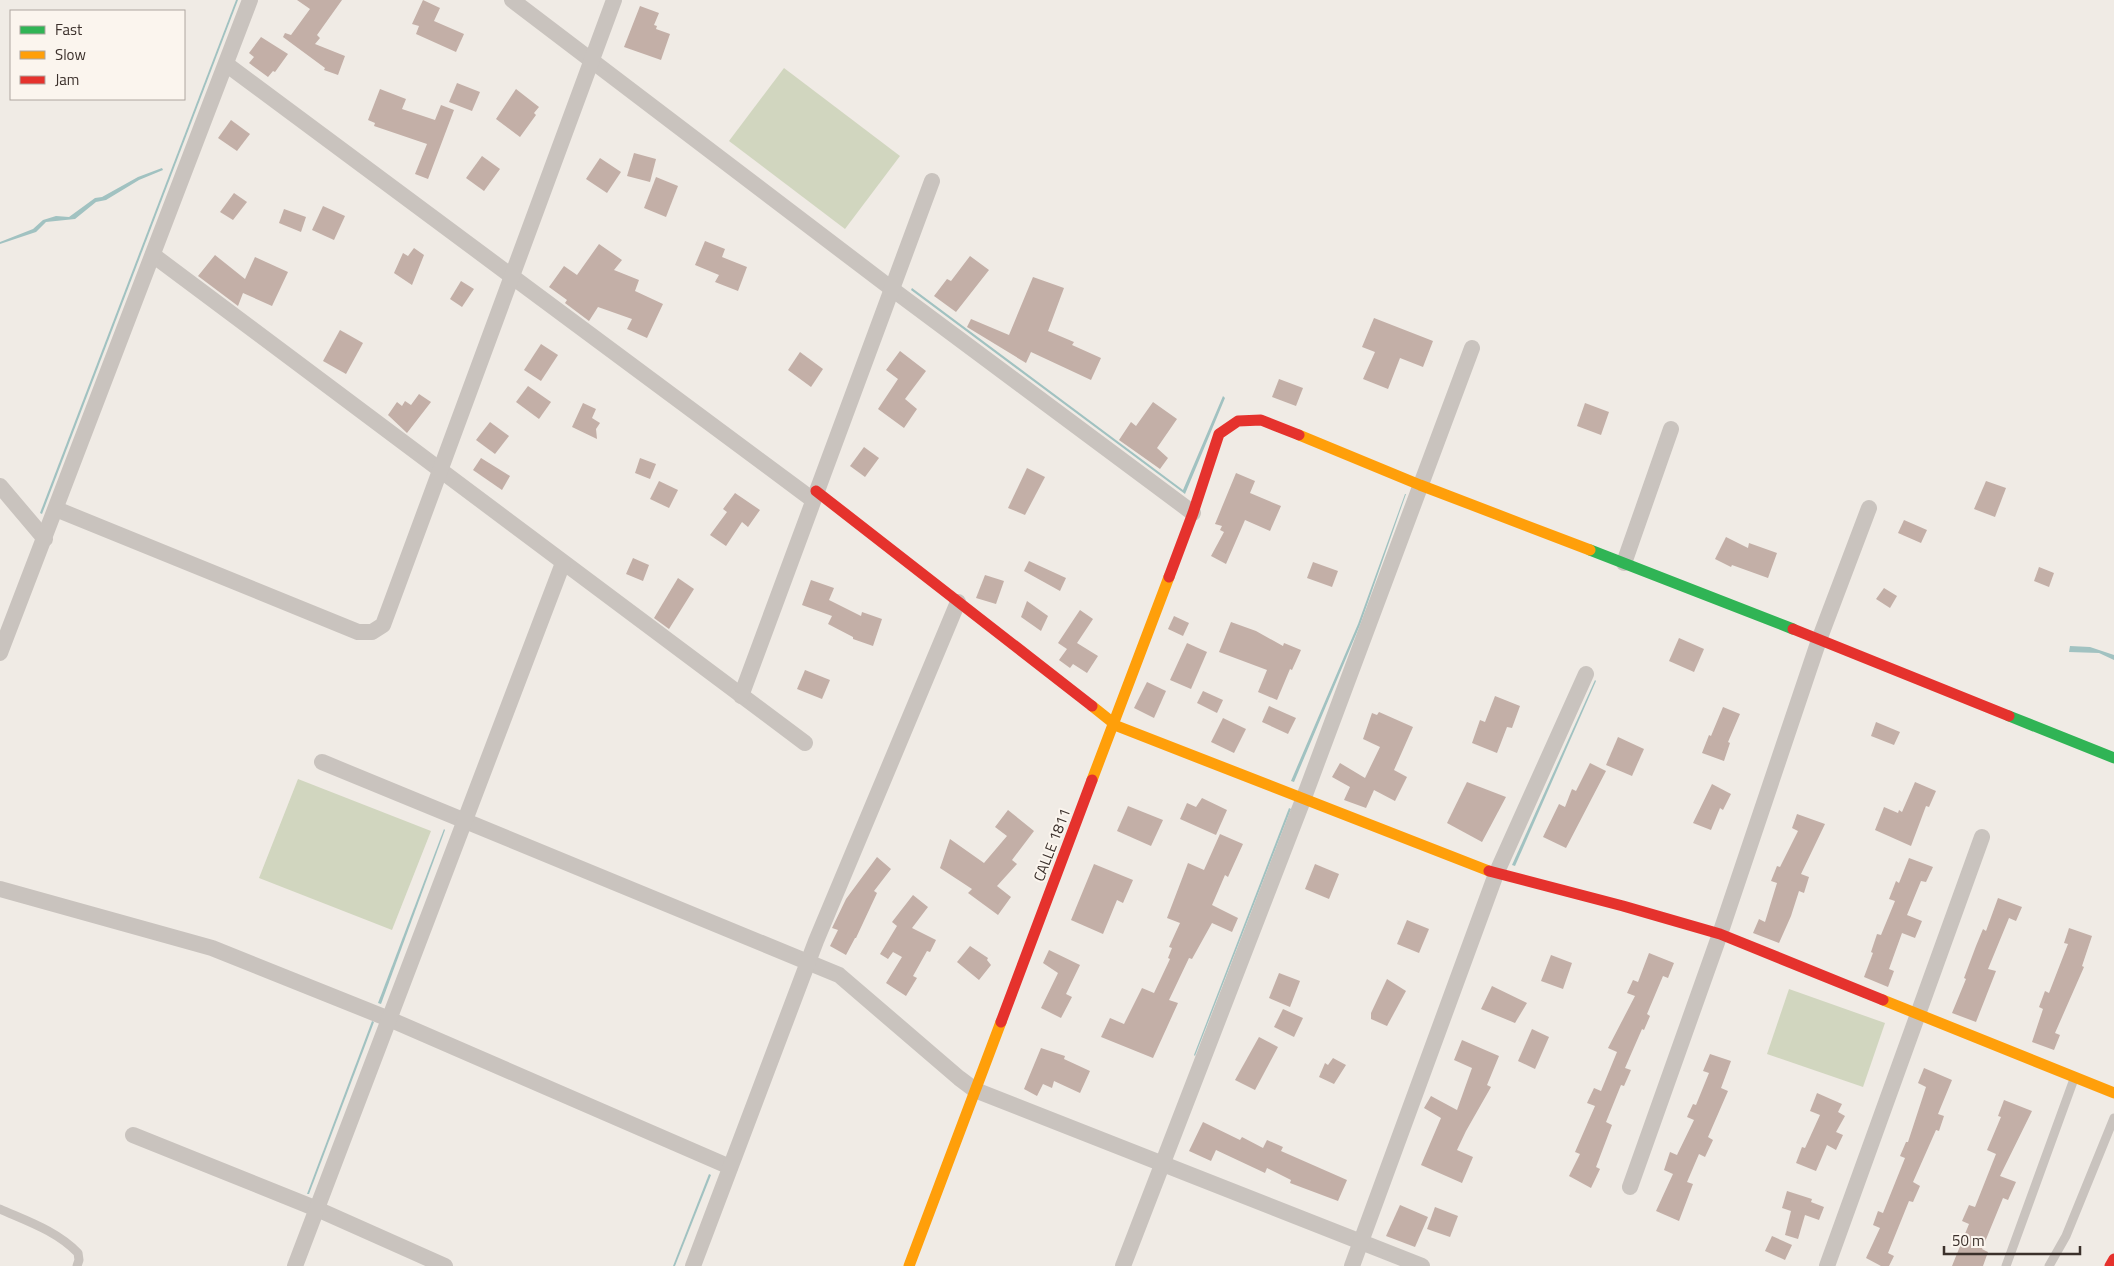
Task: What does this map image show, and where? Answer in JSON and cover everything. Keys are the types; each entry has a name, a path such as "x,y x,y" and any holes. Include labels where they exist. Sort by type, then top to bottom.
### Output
{"main road":[{"name":"CALLE 1811","path":"909,1266 1114,723 1192,513 1219,434 1238,421 1261,420 1420,485"},
{"path":"1420,485 1624,563 2114,758"},
{"path":"815,496 958,602 1114,723 1304,800 1496,874 1623,906 1720,934 2114,1093"},
{"path":"2110,1266 2114,1259"}],"street":[{"path":"0,653 250,0"},
{"path":"512,0 892,289 1192,513"},
{"path":"56,509 358,632 372,632 383,625 614,0"},
{"path":"226,64 512,276 815,496"},
{"path":"741,696 932,181"},
{"path":"153,255 805,743"},
{"path":"1123,1266 1304,800 1472,348"},
{"path":"1624,563 1671,428"},
{"path":"0,486 45,539"},
{"path":"1630,1188 1720,934 1819,640 1869,508"},
{"path":"295,1266 563,563"},
{"path":"692,1266 808,962 958,602"},
{"path":"1352,1266 1496,874 1586,674"},
{"path":"322,762 839,975 855,986 959,1078 976,1090 1422,1266"},
{"path":"1827,1266 1982,837"},
{"path":"0,888 212,948 389,1019 730,1167"},
{"path":"132,1135 317,1209 445,1266"}],"lane":[{"path":"2006,1266 2075,1076"},
{"path":"2049,1266 2066,1236 2114,1118"},
{"path":"0,1210 41,1227 61,1238 78,1253 79,1260 77,1266"}],"green space":[{"path":"784,68 900,156 845,229 729,141"},
{"path":"298,779 431,831 392,930 259,878"},
{"path":"1789,989 1885,1023 1863,1087 1767,1054"}],"water":[{"path":"236,0 238,0 42,514 40,513"},
{"path":"162,168 163,170 139,180 106,200 96,202 75,219 46,222 36,232 0,244 0,242 33,229 43,220 56,216 69,217 95,198 102,197 138,177"},
{"path":"912,288 1183,490 1223,396 1225,398 1185,494 911,290"},
{"path":"1405,494 1360,625 1294,782 1291,781 1358,624"},
{"path":"2070,646 2090,647 2114,655 2114,660 2099,653 2069,652"},
{"path":"1595,680 1515,866 1512,865"},
{"path":"1289,808 1291,809 1195,1056 1194,1055"},
{"path":"444,829 381,1004 378,1003"},
{"path":"372,1021 374,1022 309,1194 307,1194"},
{"path":"709,1174 711,1175 675,1266 673,1266"}],"building":[{"path":"297,0 342,0 317,35 320,38 315,44 345,56 338,75 324,70 325,68 283,37 285,33 291,35 310,9"},
{"path":"423,0 440,8 434,21 464,34 456,52 416,34 419,26 412,24"},
{"path":"640,6 659,13 654,25 657,26 656,29 670,34 661,60 624,47"},
{"path":"261,37 288,54 275,72 273,71 268,77 249,63 254,57 249,53"},
{"path":"457,83 480,92 472,111 449,102"},
{"path":"380,89 406,99 402,109 435,120 441,105 454,110 428,179 415,174 427,144 374,126 375,123 368,120"},
{"path":"516,89 539,107 534,113 536,115 520,137 496,119"},
{"path":"231,120 250,134 237,151 218,138"},
{"path":"634,153 656,159 650,182 627,176"},
{"path":"482,156 500,169 484,191 466,178"},
{"path":"600,158 621,172 607,193 586,179"},
{"path":"656,177 678,186 666,217 644,208"},
{"path":"234,193 247,202 233,220 220,212"},
{"path":"323,206 345,216 334,240 312,230"},
{"path":"284,209 306,217 301,232 279,223"},
{"path":"705,241 725,249 722,257 747,267 738,291 715,282 719,275 695,265"},
{"path":"599,244 622,260 614,270 639,280 635,291 663,304 647,338 627,329 632,319 598,307 589,321 565,303 567,300 549,287 564,266 577,275"},
{"path":"414,248 424,255 412,285 394,273 403,253 408,256"},
{"path":"215,255 245,279 255,257 288,272 272,306 243,293 238,306 198,276"},
{"path":"970,256 989,270 956,312 934,296 947,279 951,281"},
{"path":"1033,277 1064,288 1048,331 1074,342 1072,345 1101,358 1091,380 1031,352 1026,363 967,327 971,319 1009,335"},
{"path":"461,281 474,289 462,307 450,299"},
{"path":"1374,318 1433,341 1423,367 1400,358 1388,389 1363,379 1375,352 1362,347"},
{"path":"340,330 363,343 346,374 323,361"},
{"path":"541,344 558,355 541,381 524,370"},
{"path":"900,351 926,371 905,399 917,409 904,428 878,409 898,379 886,370"},
{"path":"800,352 823,369 811,387 788,370"},
{"path":"1279,379 1303,388 1296,406 1272,397"},
{"path":"528,386 551,402 539,419 516,402"},
{"path":"419,394 431,402 407,433 388,415 397,402 402,406 405,401 411,405"},
{"path":"1153,402 1177,419 1157,448 1168,458 1160,469 1119,440 1131,422 1136,426"},
{"path":"583,403 596,409 592,418 600,423 596,429 597,439 572,427"},
{"path":"1585,403 1609,412 1601,435 1577,426"},
{"path":"490,422 509,436 495,454 476,440"},
{"path":"864,447 879,458 865,477 850,466"},
{"path":"481,458 510,476 502,490 473,470"},
{"path":"640,458 656,464 650,479 635,473"},
{"path":"1027,468 1045,477 1025,515 1008,508"},
{"path":"1236,473 1255,481 1250,493 1281,506 1270,531 1245,520 1226,564 1211,556 1224,532 1220,530 1222,526 1215,524"},
{"path":"659,481 678,490 669,508 650,499"},
{"path":"1986,481 2006,488 1995,517 1974,509"},
{"path":"735,493 760,510 748,527 742,522 726,546 710,535 727,512 723,509"},
{"path":"1904,520 1927,530 1921,543 1898,533"},
{"path":"1726,537 1748,548 1749,543 1777,553 1768,578 1732,565 1731,567 1715,559"},
{"path":"633,558 649,565 643,581 626,574"},
{"path":"1029,561 1066,578 1060,591 1024,571"},
{"path":"1313,562 1338,571 1332,587 1307,578"},
{"path":"2039,567 2054,573 2049,587 2034,581"},
{"path":"985,575 1004,581 996,604 976,598"},
{"path":"678,578 694,589 669,629 654,618"},
{"path":"811,580 834,588 829,600 861,616 862,612 882,619 873,646 853,639 853,637 828,624 832,616 802,605"},
{"path":"1884,588 1897,596 1890,608 1876,599"},
{"path":"1027,601 1048,616 1041,631 1021,617"},
{"path":"1080,610 1093,619 1077,643 1098,656 1087,673 1073,664 1070,668 1059,660 1067,649 1058,643"},
{"path":"1174,616 1189,623 1183,636 1168,629"},
{"path":"1231,622 1256,631 1283,646 1284,643 1301,650 1292,670 1290,669 1277,700 1258,692 1267,670 1219,652"},
{"path":"1679,638 1704,649 1694,672 1669,661"},
{"path":"1187,643 1207,652 1191,689 1170,680"},
{"path":"805,670 830,680 822,699 797,689"},
{"path":"1147,682 1166,691 1154,718 1134,708"},
{"path":"1203,691 1223,700 1217,713 1197,703"},
{"path":"1495,696 1520,706 1512,728 1507,727 1497,753 1472,743 1480,720 1485,722"},
{"path":"1269,706 1296,718 1288,734 1262,722"},
{"path":"1723,707 1740,714 1728,742 1730,743 1724,761 1702,753"},
{"path":"1379,712 1413,727 1394,770 1407,777 1395,801 1374,790 1366,808 1344,800 1350,787 1332,777 1340,763 1365,778 1380,747 1363,739 1372,713 1377,715"},
{"path":"1223,718 1246,729 1234,753 1211,742"},
{"path":"1876,722 1900,732 1894,745 1871,736"},
{"path":"1618,737 1644,749 1632,776 1606,765"},
{"path":"1590,763 1606,771 1566,848 1543,837 1559,804 1565,807 1572,789 1576,791"},
{"path":"1467,782 1506,797 1482,842 1447,823"},
{"path":"1915,782 1936,791 1929,807 1926,806 1911,846 1875,830 1884,807 1898,813 1899,810 1902,812"},
{"path":"1712,784 1731,794 1723,810 1720,808 1711,830 1693,823"},
{"path":"1202,798 1227,810 1216,835 1180,819 1187,803 1196,807"},
{"path":"1128,806 1163,820 1151,846 1117,831"},
{"path":"1008,810 1034,831 1012,860 1017,864 997,886 1011,897 998,915 968,893 972,889 940,868 950,839 984,863 1007,836 995,827"},
{"path":"1797,814 1825,824 1801,874 1809,877 1804,893 1799,891 1791,916 1779,943 1753,933 1759,919 1765,922 1777,883 1771,881 1777,866 1780,867 1798,831 1792,828"},
{"path":"1220,834 1243,844 1228,877 1225,875 1212,905 1238,918 1232,932 1212,923 1192,959 1189,958 1169,1000 1178,1003 1153,1058 1101,1037 1110,1018 1124,1024 1142,988 1154,993 1170,959 1168,958 1172,948 1169,947 1180,923 1167,918 1188,863 1204,870"},
{"path":"877,857 891,869 874,891 877,893 846,955 830,946 838,930 832,928 846,899"},
{"path":"1909,858 1933,867 1926,882 1921,881 1907,915 1922,921 1915,938 1902,933 1889,969 1894,971 1888,987 1864,977 1873,953 1871,952 1877,934 1881,935 1895,901 1889,899 1896,881 1899,883"},
{"path":"1094,864 1133,880 1123,903 1117,900 1103,934 1071,920"},
{"path":"1315,864 1339,874 1329,899 1305,889"},
{"path":"913,895 928,907 912,928 936,940 930,952 927,951 913,976 917,978 906,996 886,983 902,957 893,952 888,959 880,954 897,926 892,922"},
{"path":"1998,898 2022,907 2016,921 2009,918 1988,969 1996,971 1976,1022 1952,1013 1966,979 1964,978 1976,946 1983,929 1986,931"},
{"path":"1407,920 1429,929 1419,953 1397,944"},
{"path":"2069,928 2092,936 2082,966 2084,967 2055,1033 2060,1035 2054,1050 2032,1042 2043,1009 2039,1007 2045,991 2049,993 2068,944 2064,943"},
{"path":"970,946 988,958 987,960 991,965 979,980 957,962"},
{"path":"1049,950 1080,965 1066,994 1072,997 1061,1018 1041,1008 1058,973 1043,963"},
{"path":"1649,953 1674,963 1668,978 1663,976 1647,1014 1650,1016 1644,1030 1642,1029 1625,1068 1631,1070 1624,1086 1621,1085 1606,1122 1612,1125 1596,1167 1600,1169 1591,1188 1569,1176 1580,1154 1575,1152 1595,1106 1587,1103 1594,1088 1601,1091 1617,1052 1608,1048 1635,996 1627,993 1633,980 1638,982"},
{"path":"1551,955 1572,963 1563,989 1541,981"},
{"path":"1279,973 1300,981 1290,1007 1269,998"},
{"path":"1387,979 1406,991 1387,1026 1371,1019 1371,1013"},
{"path":"1492,986 1527,1003 1515,1023 1481,1009"},
{"path":"1283,1009 1303,1018 1294,1037 1274,1027"},
{"path":"1532,1029 1549,1037 1535,1069 1518,1061"},
{"path":"1259,1037 1278,1047 1255,1090 1235,1080"},
{"path":"1462,1040 1499,1056 1487,1085 1491,1087 1457,1150 1473,1157 1462,1183 1421,1165 1441,1118 1424,1108 1431,1096 1457,1110 1472,1068 1454,1060"},
{"path":"1041,1048 1065,1056 1064,1059 1090,1071 1080,1093 1054,1081 1052,1088 1043,1084 1037,1096 1024,1089"},
{"path":"1710,1054 1731,1061 1721,1088 1728,1091 1708,1137 1713,1140 1705,1157 1699,1154 1687,1182 1693,1184 1679,1221 1656,1211 1673,1174 1664,1170 1670,1152 1677,1155 1694,1120 1687,1117 1693,1104 1696,1105 1709,1073 1703,1071"},
{"path":"1333,1058 1346,1065 1334,1084 1319,1077 1325,1063 1328,1065"},
{"path":"1924,1068 1952,1080 1938,1114 1944,1116 1939,1131 1936,1130 1913,1182 1920,1186 1913,1202 1909,1201 1888,1253 1894,1256 1889,1266 1881,1266 1866,1258 1880,1228 1873,1225 1878,1211 1883,1213 1905,1158 1900,1156 1906,1142 1908,1142 1926,1087 1918,1083"},
{"path":"1817,1093 1842,1104 1838,1112 1845,1116 1836,1132 1843,1135 1836,1150 1827,1145 1816,1171 1796,1163 1802,1147 1805,1148 1820,1115 1810,1111"},
{"path":"2004,1100 2032,1111 2000,1176 2016,1182 2008,1200 2003,1198 1982,1249 1988,1252 1983,1266 1952,1266 1969,1224 1962,1221 1969,1205 1975,1207 1996,1154 1987,1150 2001,1117 1998,1116"},
{"path":"1203,1122 1240,1140 1242,1137 1263,1148 1267,1140 1283,1147 1281,1151 1347,1180 1338,1201 1290,1183 1291,1180 1267,1168 1265,1173 1216,1150 1211,1161 1189,1151"},
{"path":"1787,1191 1812,1199 1811,1202 1824,1207 1819,1220 1805,1215 1798,1239 1785,1235 1791,1211 1782,1208"},
{"path":"1400,1205 1428,1217 1415,1247 1386,1236"},
{"path":"1435,1207 1458,1216 1450,1237 1427,1229"},
{"path":"1772,1236 1792,1245 1785,1260 1765,1251"}],"traffic: fast":[{"path":"1590,550 1793,629"},
{"path":"2009,716 2114,758"}],"traffic: slow":[{"path":"1299,435 1420,485 1590,550"},
{"path":"1092,780 1169,577"},
{"path":"1092,706 1117,726 1489,871"},
{"path":"1883,1000 2114,1093"},
{"path":"909,1266 1001,1022"}],"traffic: jam":[{"path":"1169,577 1193,513 1219,434 1238,421 1261,420 1299,435"},
{"path":"816,491 1092,706"},
{"path":"1793,629 2009,716"},
{"path":"1001,1022 1092,780"},
{"path":"1489,871 1720,934 1883,1000"},
{"path":"2110,1266 2114,1259"}]}
